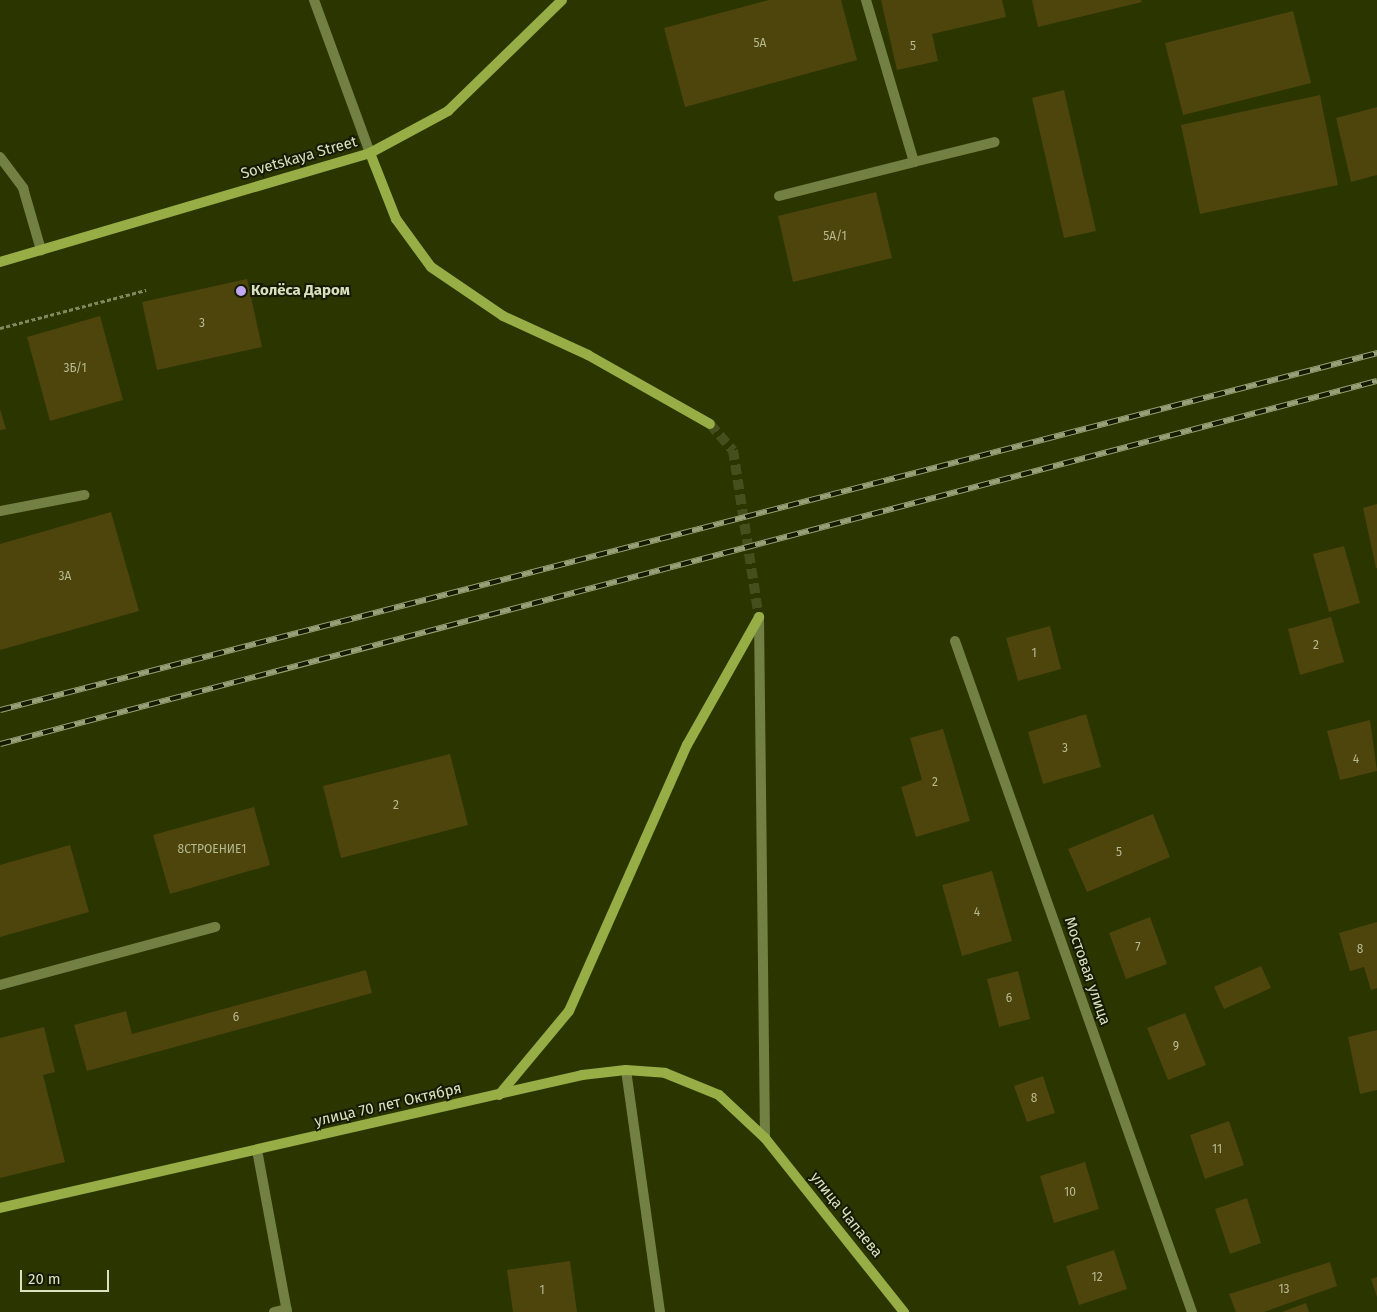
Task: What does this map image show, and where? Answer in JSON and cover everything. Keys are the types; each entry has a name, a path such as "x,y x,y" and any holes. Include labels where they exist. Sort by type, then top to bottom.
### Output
{"main road":[{"name":"Sovetskaya Street","path":"0,262 370,153 448,111 562,0"},
{"path":"370,153 396,218 431,267 503,316 588,355 710,424"},
{"path":"499,1095 570,1011 687,746 759,616"},
{"name":"улица 70 лет Октября","path":"0,1208 582,1075 626,1070 665,1073 719,1094 764,1138"},
{"name":"улица Чапаева","path":"764,1138 904,1312"}],"street":[{"path":"314,0 370,153"},
{"path":"866,0 914,162"},
{"path":"779,196 996,142"},
{"path":"0,157 23,188 41,250"},
{"path":"0,512 84,495"},
{"path":"759,616 764,1138"},
{"name":"Мостовая улица","path":"955,641 1192,1312"},
{"path":"0,985 215,928"},
{"path":"626,1070 660,1312"},
{"path":"257,1150 287,1311 274,1312"}],"path":[{"path":"0,328 146,290"}],"building":[{"path":"769,0 841,0 857,60 685,107 664,28"},
{"path":"881,0 1002,0 1006,17 932,34 938,61 897,70"},
{"path":"1032,0 1141,0 1142,2 1038,27"},
{"path":"1293,11 1311,83 1183,115 1165,43"},
{"path":"1064,90 1096,231 1064,238 1032,98"},
{"path":"1320,95 1338,185 1200,214 1181,125"},
{"path":"1377,107 1377,175 1351,182 1336,118"},
{"path":"876,192 892,258 793,282 778,216"},
{"path":"247,279 262,347 157,370 142,302"},
{"path":"100,316 123,400 50,421 27,337"},
{"path":"0,409 6,429 0,430"},
{"path":"1377,504 1377,568 1376,568 1363,508"},
{"path":"111,512 139,611 0,650 0,544"},
{"path":"1344,546 1360,603 1329,612 1313,554"},
{"path":"1331,617 1344,662 1300,675 1288,629"},
{"path":"1050,626 1061,669 1018,681 1006,638"},
{"path":"1086,714 1101,767 1043,784 1028,732"},
{"path":"1370,720 1377,771 1340,780 1327,731"},
{"path":"943,729 970,821 916,837 901,787 922,780 910,738"},
{"path":"450,754 468,825 341,858 323,786"},
{"path":"254,807 270,865 170,894 153,835"},
{"path":"1153,814 1170,857 1087,892 1068,849"},
{"path":"70,845 89,912 0,937 0,865"},
{"path":"992,871 1012,941 962,956 942,885"},
{"path":"1150,917 1167,964 1126,979 1109,933"},
{"path":"1377,922 1377,988 1371,990 1364,967 1350,971 1339,933"},
{"path":"1261,966 1271,988 1224,1009 1214,987"},
{"path":"366,970 372,993 87,1071 74,1025 126,1011 132,1034"},
{"path":"1018,971 1030,1019 999,1027 987,979"},
{"path":"1185,1013 1206,1065 1168,1080 1147,1028"},
{"path":"44,1027 55,1072 43,1075 65,1162 0,1178 0,1038"},
{"path":"1377,1030 1377,1090 1360,1094 1348,1037"},
{"path":"1043,1076 1055,1113 1027,1122 1014,1086"},
{"path":"1229,1121 1244,1165 1205,1179 1190,1135"},
{"path":"1085,1162 1099,1209 1054,1223 1040,1176"},
{"path":"1247,1198 1261,1243 1230,1254 1215,1209"},
{"path":"1114,1250 1127,1289 1079,1305 1066,1266"},
{"path":"570,1261 577,1312 513,1312 507,1270"},
{"path":"1330,1262 1337,1286 1264,1312 1236,1312 1229,1294"},
{"path":"1377,1277 1377,1297 1371,1279"},
{"path":"1306,1303 1309,1312 1282,1312"}],"tunnel":[{"path":"710,424 733,450 759,617"}],"railway":[{"path":"0,710 1377,353"},
{"path":"0,744 1377,381"}],"place":[{"name":"Колёса Даром","path":"241,291"}]}
